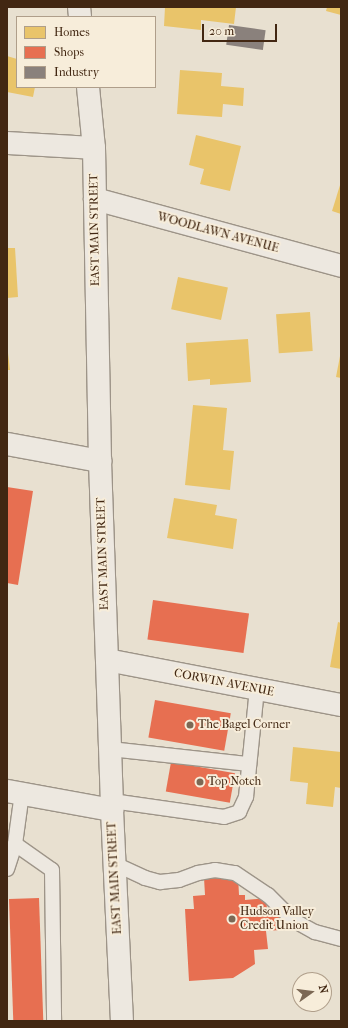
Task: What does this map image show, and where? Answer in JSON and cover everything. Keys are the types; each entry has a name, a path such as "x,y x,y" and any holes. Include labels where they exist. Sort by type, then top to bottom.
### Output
{"main road":[{"name":"EAST MAIN STREET","path":"88,88 94,148 100,461 112,806 122,1021"},
{"path":"7,143 94,148"},
{"name":"WOODLAWN AVENUE","path":"95,199 341,266"},
{"path":"7,444 100,461"},
{"name":"CORWIN AVENUE","path":"107,660 341,705"},
{"path":"15,792 112,806"}],"lane":[{"path":"112,806 224,817 239,812 246,797 257,689"},
{"path":"110,749 249,764"},
{"path":"7,869 14,844 15,792"},
{"path":"14,844 52,870 54,1021"},
{"path":"115,864 145,878 160,882 179,880 198,873 215,870 235,873 268,895 294,920 315,932 341,939"}],"building: Homes":[{"path":"165,7 236,7 234,24 201,20 201,30 164,26"},
{"path":"327,7 341,7 341,15 326,11"},
{"path":"7,56 16,59 16,88 35,88 33,97 7,92"},
{"path":"180,70 222,73 221,86 244,88 243,106 223,104 222,117 177,114"},
{"path":"196,135 241,146 230,191 200,184 204,169 189,165"},
{"path":"341,182 341,214 332,211"},
{"path":"7,248 15,248 18,297 7,298"},
{"path":"178,277 228,288 221,320 171,309"},
{"path":"310,312 313,351 279,353 276,314"},
{"path":"248,339 251,382 210,385 210,379 188,381 186,343"},
{"path":"7,344 10,370 7,370"},
{"path":"341,356 341,378 336,377"},
{"path":"193,405 227,408 223,450 234,451 230,490 185,485"},
{"path":"174,498 217,505 215,515 237,519 233,549 167,538"},
{"path":"338,622 341,623 341,669 330,667"},
{"path":"293,747 341,752 341,788 335,787 333,807 306,804 308,783 290,781"}],"building: Shops":[{"path":"7,487 33,491 18,585 7,583"},
{"path":"153,600 249,613 243,653 147,640"},
{"name":"The Bagel Corner","path":"155,700 231,713 224,751 148,737"},
{"name":"Top Notch","path":"171,762 235,773 230,803 166,792"},
{"name":"Hudson Valley Credit Union","path":"238,875 239,895 245,895 245,900 266,898 267,909 279,908 280,930 266,931 268,949 254,950 255,964 233,978 189,981 185,909 194,909 193,896 205,895 204,878"},
{"path":"39,898 43,1021 13,1021 9,899"}],"building: Industry":[{"path":"229,25 266,30 263,50 226,45"}],"place":[{"name":"The Bagel Corner","path":"190,725"},
{"name":"Top Notch","path":"200,782"},
{"name":"Hudson Valley Credit Union","path":"232,919"}]}
